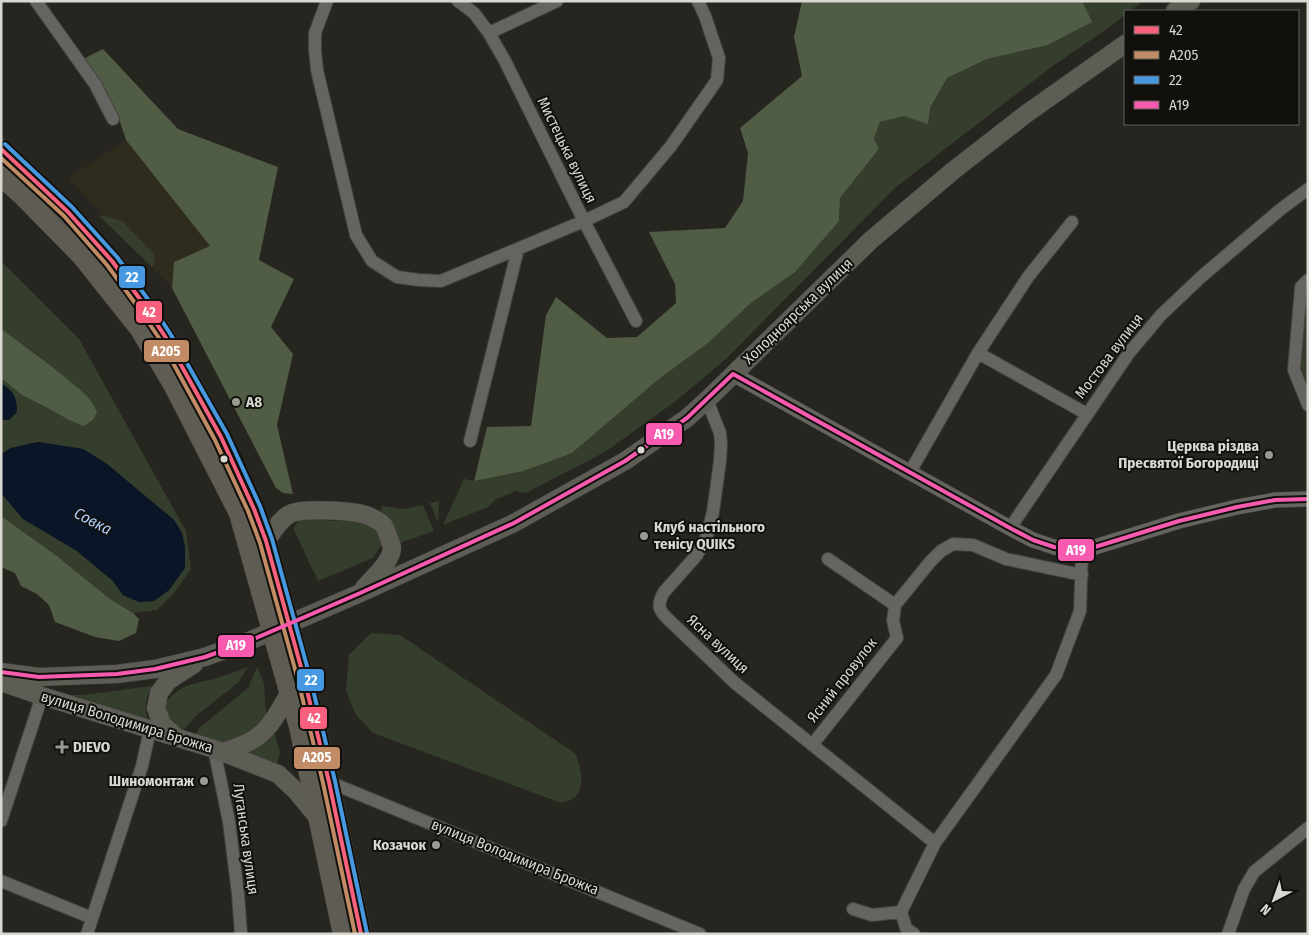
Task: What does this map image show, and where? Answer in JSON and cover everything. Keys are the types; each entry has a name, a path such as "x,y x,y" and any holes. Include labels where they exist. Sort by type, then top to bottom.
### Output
{"main road":[{"path":"1177,10 1191,1"},
{"name":"Холодноярська вулиця","path":"280,627 358,594 514,523 625,461 687,418 871,240 931,189 1026,114 1124,45"},
{"path":"1,149 68,212 112,261 145,306 166,338 221,437 255,511 266,540 290,692 320,820 343,934"},
{"path":"1,176 82,256 140,329 173,384 239,513 280,627 304,678 329,782 360,934"},
{"path":"266,540 290,513 307,510 327,510 371,516 384,525 392,548 388,561 358,594"},
{"name":"вулиця Володимира Брожка","path":"1,672 39,677 117,674 155,669 205,657 280,627"},
{"path":"177,738 162,724 156,708 159,693 168,681 205,657"},
{"name":"вулиця Володимира Брожка","path":"1,682 219,751 278,774 296,791 320,820"},
{"path":"219,751 250,741 263,732 273,720 290,692"}],"street":[{"path":"327,1 315,32 317,70 356,235 372,261 397,277 441,281 584,221 624,202 671,146 718,80 719,58 698,1"},
{"name":"Мистецька вулиця","path":"458,1 474,14 489,32 636,321"},
{"path":"489,32 557,1"},
{"path":"37,2 95,84 113,119"},
{"name":"Мостова вулиця","path":"1010,528 1129,353 1161,315 1208,270 1308,189"},
{"path":"910,472 978,353 1028,277 1072,222"},
{"path":"470,441 518,249"},
{"path":"1308,280 1301,287 1294,370 1308,405"},
{"path":"978,353 1087,414"},
{"path":"733,374 1010,528 1033,540 1054,547 1082,551 1178,521 1237,507 1275,500 1308,499"},
{"name":"Ясна вулиця","path":"707,400 720,433 721,443 711,520 707,536 697,555 660,599 659,607 662,614 735,683 935,843"},
{"path":"828,559 895,605 930,562 941,551 953,544 973,545 1006,558 1082,576"},
{"path":"914,934 906,928 901,912 935,843 1056,675 1080,611 1082,551"},
{"name":"Ясний провулок","path":"812,745 896,638 893,621 895,605"},
{"path":"1,820 42,696"},
{"path":"87,934 142,766 150,730"},
{"name":"Луганська вулиця","path":"219,751 238,894 241,934"},
{"name":"вулиця Володимира Брожка","path":"329,782 700,934"},
{"path":"1228,934 1244,889 1254,872 1308,828"},
{"path":"1,881 92,918"},
{"path":"853,909 872,915 901,912"}],"shaded area":[{"path":"126,140 211,246 174,262 172,288 68,178"}],"green space":[{"path":"802,1 1082,1 1092,22 1048,45 987,59 947,78 930,108 928,124 904,116 880,122 874,139 879,149 840,198 839,221 795,272 751,303 708,343 659,379 572,453 523,471 474,481 487,427 531,426 546,315 556,297 607,338 637,337 676,303 675,284 649,232 725,228 743,201 748,153 740,128 802,76 794,37"},
{"path":"1082,1 1143,1 1131,10 1124,10 1124,16 1107,29 1054,65 895,188 728,357 676,401 605,452 526,493 516,491 495,500 488,507 443,525 464,479 474,481 572,453 659,379 708,343 839,221 840,198 879,149 874,139 880,122 930,108 947,78 987,59 1048,45 1091,22"},
{"path":"103,49 178,129 278,167 259,260 294,279 271,327 293,354 277,425 293,494 283,493 276,488 172,288 174,262 210,246 126,140 117,113 85,58"},
{"path":"100,215 122,221 153,253 155,264 152,267"},
{"path":"1,261 79,339 186,531 191,569 174,593 157,610 133,613 110,599 57,556 1,516 1,493 24,519 77,551 113,581 123,595 139,602 154,601 169,590 185,568 185,547 182,533 174,520 107,464 83,449 38,442 11,448 1,454 1,420 9,420 17,412 14,395 1,383 1,378 67,419 39,356 1,329"},
{"path":"1308,285 1308,384 1300,367 1306,287"},
{"path":"1,329 84,393 97,412 93,420 84,426 67,419 22,395 1,378"},
{"path":"439,501 438,523 430,503"},
{"path":"423,505 434,531 400,543 394,526 380,514 382,506 404,509"},
{"path":"1,516 57,556 110,599 133,613 139,619 136,633 119,641 95,637 55,622 49,605 37,594 21,586 15,573 1,567"},
{"path":"309,518 333,521 345,519 370,524 383,535 383,546 379,548 373,558 318,581 293,528 299,521"},
{"path":"371,633 400,635 576,754 581,787 576,796 561,803 373,733 356,715 346,691 349,655"},
{"path":"248,667 238,683 197,715 183,730 177,729 166,720 164,705 180,689"},
{"path":"257,667 264,683 266,714 264,721 231,744 215,743 194,736 199,728 248,688"},
{"path":"152,686 147,697 146,706 150,726 45,695 82,695"},
{"path":"273,728 280,752 277,764 235,751"}],"water":[{"path":"1,383 12,392 16,402 17,412 9,420 1,420"},
{"name":"Совка","path":"38,442 83,449 107,464 174,520 182,533 185,547 185,568 169,590 154,601 139,602 123,595 113,581 77,551 23,519 1,493 1,454 11,448"}],"transit line":[{"name":"22","path":"5,144 72,207 117,257 150,302 171,335 227,434 260,506 272,539 310,677 335,781 367,933"},
{"name":"42","path":"1,149 68,212 112,261 166,338 221,437 254,509 266,541 304,678 329,782 361,934"},
{"name":"А205","path":"1,158 64,216 107,265 140,310 161,341 215,440 248,511 260,543 298,680 323,783 355,934"},
{"name":"А19","path":"1,672 39,677 117,674 155,669 205,657 249,641 514,523 625,461 687,418 733,374 1010,528 1033,540 1054,547 1082,551 1179,521 1237,507 1275,500 1308,499"}],"place":[{"name":"А8","path":"236,402"},
{"name":"Церква різдва Пресвятої Богородиці","path":"1269,455"},
{"name":"Клуб настільного тенісу QUIKS","path":"644,536"},
{"name":"DIEVO","path":"62,747"},
{"name":"Шиномонтаж","path":"204,781"},
{"name":"Козачок","path":"436,845"}]}
